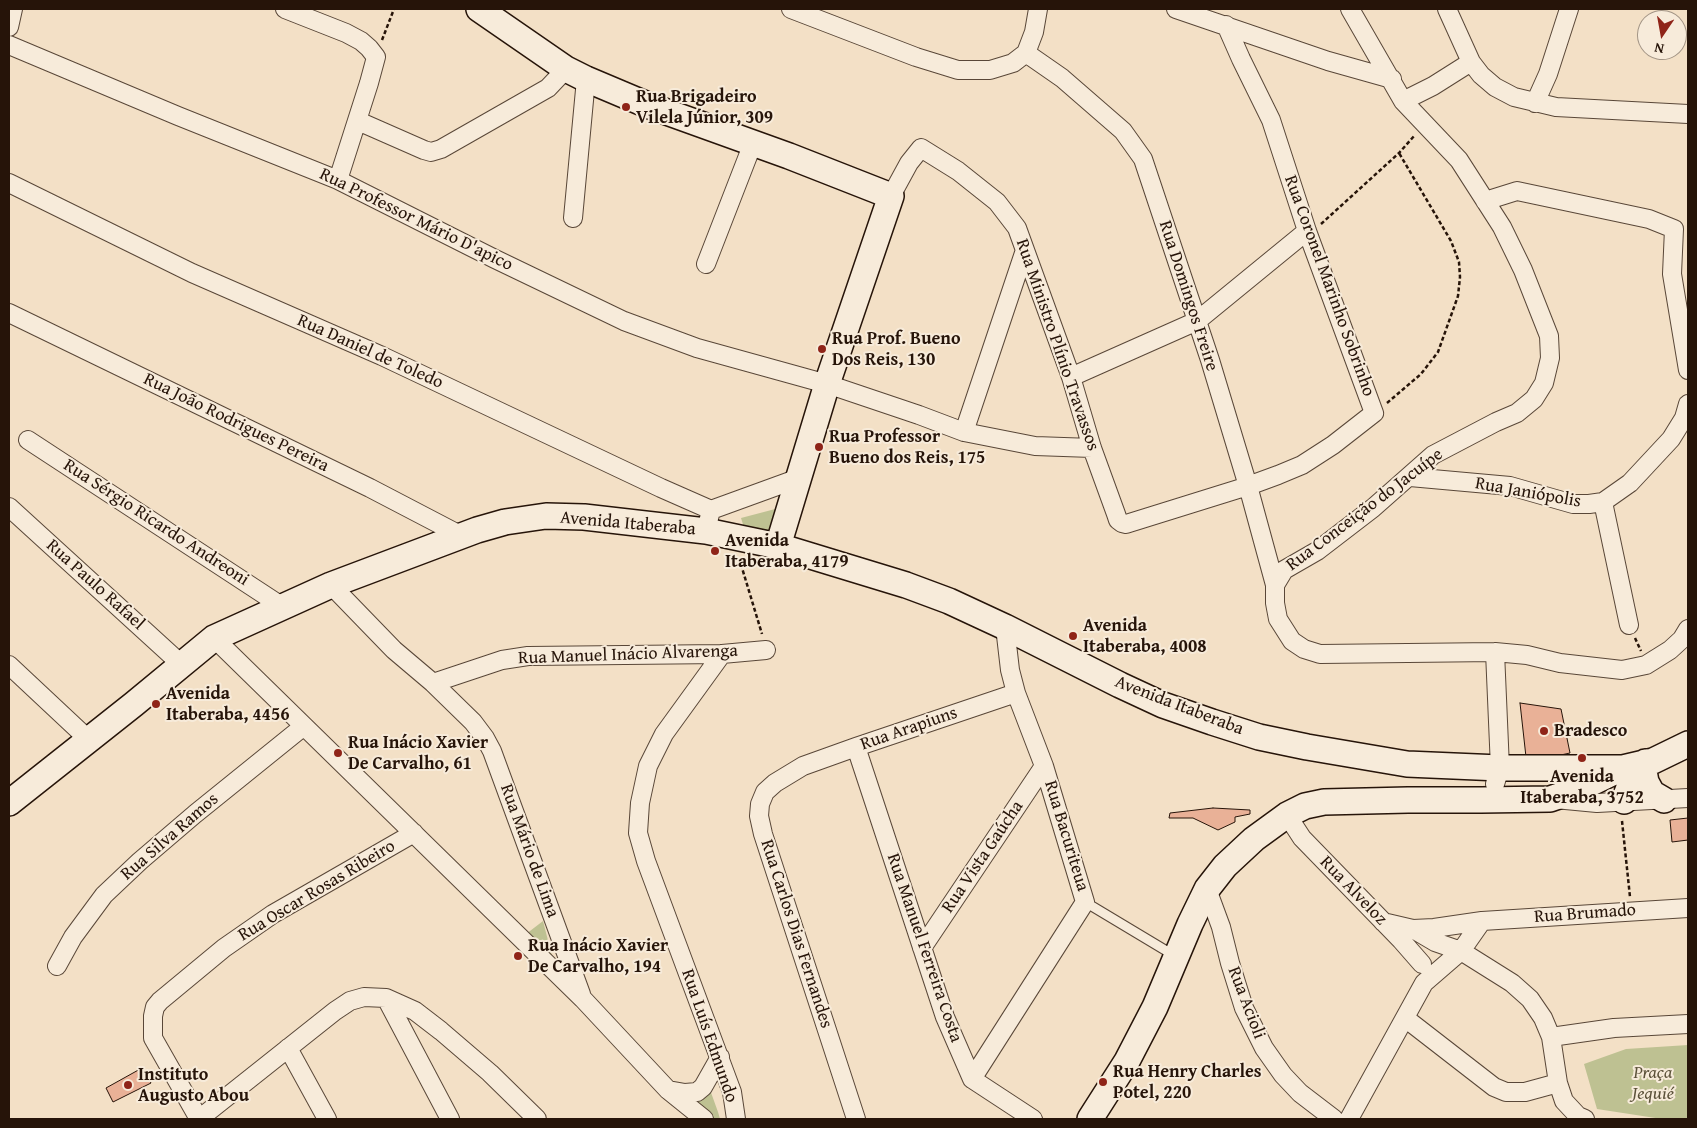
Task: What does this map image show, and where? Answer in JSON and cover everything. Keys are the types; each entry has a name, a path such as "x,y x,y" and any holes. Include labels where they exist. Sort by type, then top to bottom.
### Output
{"main road":[{"path":"479,9 576,74 650,106 890,196 827,384 778,546"},
{"name":"Avenida Itaberaba","path":"9,803 214,638 332,585 462,536 505,522 546,516 709,521 733,537 778,546 906,585 949,601 1005,626 1120,685 1164,705 1212,722 1307,748 1406,764 1550,798 1579,789 1634,765"},
{"name":"Avenida Itaberaba","path":"1492,784 1634,765 1653,760 1688,744"},
{"name":"Avenida Itaberaba","path":"1406,764 1433,781 1451,789"},
{"path":"1622,802 1630,785 1629,780 1634,765 1644,776 1649,788 1657,797 1664,800"},
{"path":"1408,800 1451,789 1492,784"},
{"path":"1090,1119 1127,1061 1155,1008 1207,889 1232,859 1254,839 1286,815 1306,806 1324,802 1408,800 1492,784"}],"street":[{"path":"9,27 13,9"},
{"path":"284,9 346,33 370,48 376,57 358,121 338,180"},
{"path":"791,9 916,57 958,70 990,70 1013,63 1026,53 1034,32 1038,9"},
{"path":"1176,9 1328,61 1392,79"},
{"path":"1350,9 1392,79 1403,102 1472,62"},
{"path":"1447,9 1472,62 1481,75 1495,87 1514,97 1535,103 1586,110 1688,114"},
{"path":"1535,103 1548,74 1568,9"},
{"name":"Rua Coronel Marinho Sobrinho","path":"1122,523 1126,524 1248,486 1302,465 1333,445 1374,413 1308,233 1271,120 1226,25"},
{"name":"Rua Professor Mário D'apico","path":"9,45 178,116 338,180 624,321 697,348 827,384 964,432 1035,446 1092,448"},
{"name":"Rua Domingos Freire","path":"1026,53 1062,78 1123,131 1143,159 1197,321 1248,486 1275,585"},
{"path":"358,121 431,152 441,149 576,74 573,218"},
{"name":"Rua Conceição do Jacuípe","path":"1403,102 1426,123 1459,160 1502,227 1524,270 1549,336 1550,358 1544,383 1534,399 1517,413 1433,455 1410,477 1317,551 1284,570 1275,585 1275,603 1278,619 1292,641 1304,649 1320,654 1495,652 1527,655 1560,663 1622,670 1646,665"},
{"path":"706,264 753,144"},
{"name":"Rua Ministro Plínio Travassos","path":"890,196 909,163 921,148 958,171 997,202 1017,228 1071,377 1092,448 1118,520 1122,523"},
{"name":"Rua Daniel de Toledo","path":"9,183 192,272 382,356 660,488 709,521"},
{"path":"1485,202 1517,191 1649,219 1674,229 1672,274 1688,370"},
{"path":"1071,377 1197,321 1308,233"},
{"path":"964,432 1026,250"},
{"name":"Rua João Rodrigues Pereira","path":"9,313 370,488 462,536"},
{"name":"Rua Janiópolis","path":"1410,477 1510,486 1572,504 1603,502 1630,483 1672,439 1684,418 1688,404"},
{"name":"Rua Sérgio Ricardo Andreoni","path":"28,440 283,607"},
{"path":"709,521 798,478"},
{"path":"1603,502 1629,625"},
{"name":"Rua Paulo Rafael","path":"9,507 181,664"},
{"name":"Rua Mário de Lima","path":"332,585 394,650 433,683 473,722 485,738 492,751 583,999"},
{"name":"Rua Bacuriteua","path":"972,1080 1085,902 1044,766 1016,693 1009,662 1005,626"},
{"path":"1646,665 1670,650 1682,639 1688,629"},
{"path":"214,638 583,999 668,1090 704,1119"},
{"name":"Rua Manuel Inácio Alvarenga","path":"433,683 502,660 528,656 722,654 766,650"},
{"path":"1492,784 1495,652"},
{"name":"Rua Luís Edmundo","path":"722,654 664,734 648,766 640,803 638,833 656,887 732,1092 736,1119"},
{"path":"9,665 88,739"},
{"name":"Rua Arapiuns","path":"803,766 1016,693"},
{"name":"Rua Silva Ramos","path":"57,966 73,937 104,895 188,820 304,726"},
{"name":"Rua Manuel Ferreira Costa","path":"856,747 945,1017 972,1080"},
{"name":"Rua Carlos Dias Fernandes","path":"803,766 775,783 765,792 760,804 759,816 763,834 856,1119"},
{"name":"Rua Vista Gaúcha","path":"922,948 1044,766"},
{"path":"1550,798 1589,803 1688,798"},
{"name":"Rua Alveloz","path":"1286,815 1302,838 1422,964"},
{"name":"Rua Oscar Rosas Ribeiro","path":"199,1119 153,1038 155,1007 224,948 273,914 414,833"},
{"name":"Rua Acioli","path":"1207,889 1221,926 1244,1008 1264,1048 1283,1075 1300,1093 1334,1119"},
{"name":"Rua Brumado","path":"1382,922 1414,929 1482,921 1688,908"},
{"path":"1349,1119 1424,983 1461,951 1482,921"},
{"path":"1414,929 1435,942 1461,951 1512,984 1530,999 1551,1037 1558,1083 1564,1101 1578,1116 1585,1119"},
{"path":"1414,929 1424,983"},
{"path":"199,1119 350,1001 364,998 386,998 415,1011 490,1073 537,1119"},
{"path":"386,998 450,1119"},
{"path":"1405,1018 1494,1087 1506,1092 1525,1092 1558,1083"},
{"path":"1551,1037 1614,1028 1688,1024"},
{"path":"288,1048 327,1119"},
{"path":"668,1090 685,1093 698,1092 703,1087 720,1057"},
{"path":"972,1080 1033,1119"}],"lane":[{"path":"1085,902 1176,957"}],"path":[{"path":"376,57 394,9"},
{"path":"1308,233 1399,152 1426,123"},
{"path":"1374,413 1421,374 1438,352 1458,296 1460,277 1459,262 1452,241 1399,152"},
{"path":"733,537 766,650"},
{"path":"1629,625 1646,665"},
{"path":"1622,802 1632,911"}],"green space":[{"path":"779,508 770,540 746,534 741,518"},
{"path":"543,921 561,991 513,944"},
{"name":"Praça Jequié","path":"1688,1045 1688,1119 1662,1119 1597,1109 1584,1064 1626,1049"},
{"path":"709,1087 720,1119 704,1119 689,1099"}],"building":[{"name":"Bradesco","path":"1520,703 1561,709 1570,753 1547,758 1526,757"},
{"path":"1213,808 1250,810 1250,814 1235,817 1235,822 1218,830 1193,818 1169,818 1170,813"},
{"path":"1688,818 1688,840 1672,842 1670,820"},
{"name":"Instituto Augusto Abou","path":"142,1068 151,1083 113,1102 106,1088"}],"place":[{"name":"Rua Brigadeiro Vilela Júnior, 309","path":"626,107"},
{"name":"Rua Prof. Bueno Dos Reis, 130","path":"822,349"},
{"name":"Rua Professor Bueno dos Reis, 175","path":"819,447"},
{"name":"Avenida Itaberaba, 4179","path":"715,551"},
{"name":"Avenida Itaberaba, 4008","path":"1073,636"},
{"name":"Avenida Itaberaba, 4456","path":"156,704"},
{"name":"Bradesco","path":"1544,731"},
{"name":"Rua Inácio Xavier De Carvalho, 61","path":"338,753"},
{"name":"Avenida Itaberaba, 3752","path":"1582,758"},
{"name":"Rua Inácio Xavier De Carvalho, 194","path":"518,956"},
{"name":"Rua Henry Charles Potel, 220","path":"1103,1082"},
{"name":"Instituto Augusto Abou","path":"128,1085"}]}
